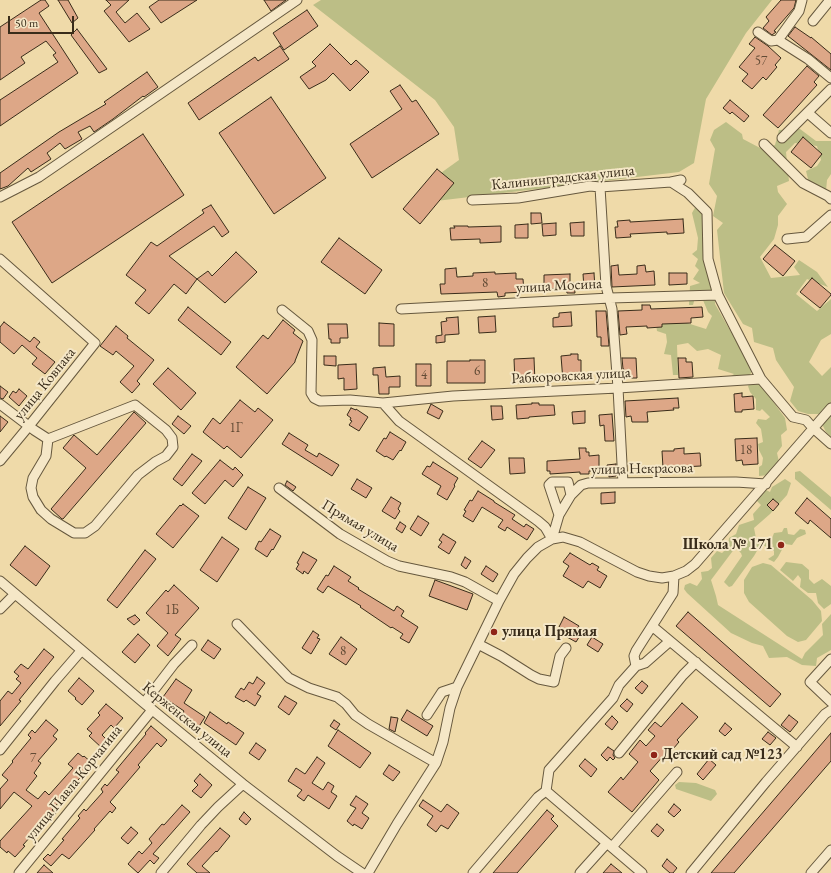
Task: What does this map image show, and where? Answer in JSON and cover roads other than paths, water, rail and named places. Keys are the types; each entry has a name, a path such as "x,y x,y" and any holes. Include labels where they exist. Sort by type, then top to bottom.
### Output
{"street":[{"path":"0,197 39,177 298,0"},
{"path":"778,40 799,11 802,0"},
{"path":"813,21 830,0"},
{"path":"758,32 771,41 778,40 808,59 831,78"},
{"path":"782,138 831,89"},
{"path":"808,113 831,133"},
{"path":"764,144 803,184 828,196 831,199"},
{"name":"Калининградская улица","path":"472,200 518,198 578,187 600,187 681,180"},
{"path":"671,182 688,193 707,212 708,259 718,296 761,379 793,417 806,420 831,444"},
{"path":"600,187 606,286 612,309 623,483"},
{"path":"787,239 806,237 831,215"},
{"name":"улица Ковпака","path":"0,259 95,343 0,461"},
{"name":"улица Мосина","path":"401,309 610,298 718,296"},
{"name":"Рабкоровская улица","path":"282,310 308,331 312,340 311,393 314,398 320,401 350,400 383,403 453,396 761,379"},
{"path":"383,403 399,421 538,521 545,527 552,539"},
{"path":"0,404 48,439"},
{"path":"135,405 166,430 172,438 173,447 166,456 155,462 138,475 95,526 85,533 74,532 51,519 41,510 33,497 31,488 33,478 46,456 48,439 135,405"},
{"path":"368,873 400,818 436,763 457,687 499,601 514,574 527,558 538,547 552,539 563,537 580,542 637,572 649,576 662,578 674,576 686,571 695,564 831,408"},
{"path":"559,515 549,486 552,482 568,482 571,495"},
{"name":"улица Некрасова","path":"552,539 559,515 571,495 581,485 588,483 736,482 766,484"},
{"name":"Прямая улица","path":"279,488 340,534 387,561 399,566 451,577 465,582 499,601"},
{"path":"636,666 634,656 636,651 673,593 674,576"},
{"name":"Керженская улица","path":"0,581 144,704 243,784 337,856 362,873"},
{"path":"0,609 15,594"},
{"path":"237,624 289,678 309,688 337,697 346,704 355,715 368,724 436,763"},
{"path":"652,626 797,747"},
{"path":"473,873 538,797 546,791 549,770 613,698 619,685 636,666 645,663 670,641"},
{"path":"478,644 539,679 554,682 560,656 566,648"},
{"path":"144,704 174,664 192,645"},
{"path":"0,750 81,650"},
{"path":"831,658 810,682 831,702"},
{"path":"619,752 683,675 696,662"},
{"path":"427,715 442,692 457,687"},
{"name":"улица Павла Корчагина","path":"19,873 152,710"},
{"path":"690,873 766,782 831,710"},
{"path":"580,873 610,845 677,772"},
{"path":"161,873 201,825 243,784"},
{"path":"546,791 642,873"},
{"path":"811,873 831,850"}],"place":[{"name":"Школа № 171","path":"781,545"},
{"name":"улица Прямая","path":"494,632"},
{"name":"Детский сад №123","path":"654,755"}]}
